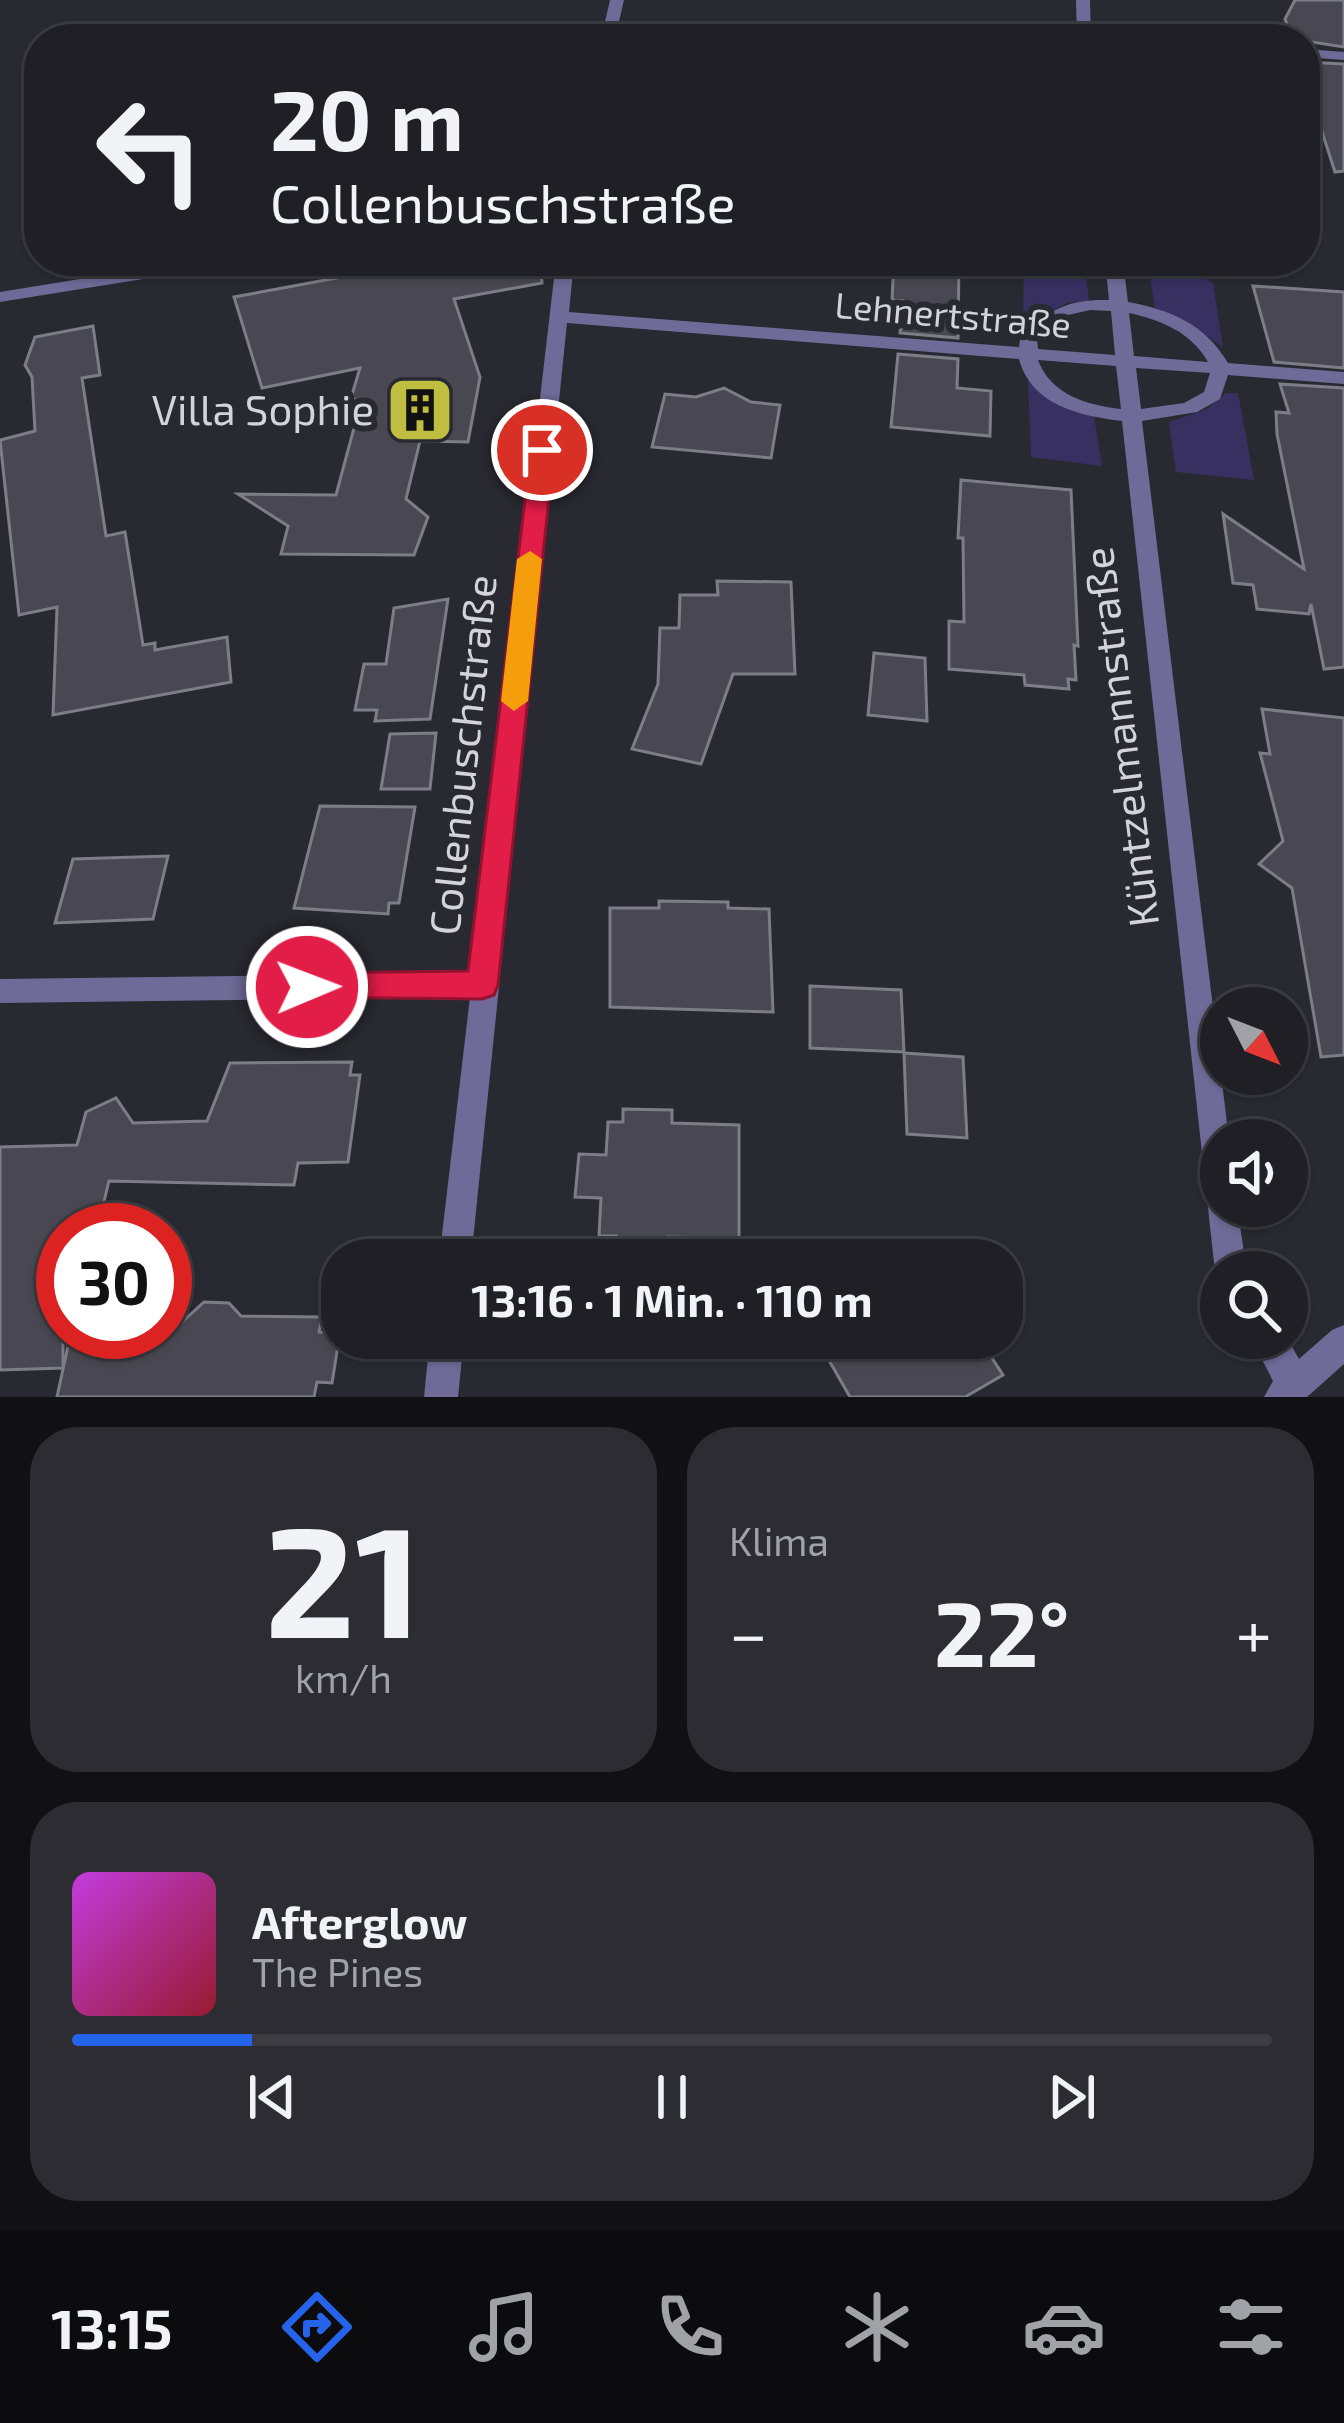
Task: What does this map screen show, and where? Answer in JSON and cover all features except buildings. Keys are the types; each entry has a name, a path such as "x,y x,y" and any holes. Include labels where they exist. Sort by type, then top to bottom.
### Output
{"street":[{"path":"0,298 133,276"},
{"name":"Collenbuschstraße","path":"457,1239 563,276"},
{"name":"Küntzelmannstraße","path":"1116,276 1211,1119"},
{"path":"1120,306 1176,320 1198,334 1221,368 1213,395 1179,414 1129,418 1090,410 1057,395 1034,375 1024,354 1028,336 1063,311 1120,306"},
{"name":"Lehnertstraße","path":"557,316 1344,378"},
{"path":"0,992 482,985"},
{"path":"1276,1359 1288,1392 1344,1342"},
{"path":"441,1397 445,1359"}],"shaded area":[{"path":"1024,276 1086,276 1089,301 1067,303 1023,327"},
{"path":"1150,276 1201,276 1213,283 1223,347 1180,319 1155,310"},
{"path":"1028,379 1094,416 1102,466 1031,457"},
{"path":"1226,393 1238,393 1254,480 1176,472 1169,422 1207,409"}],"slow traffic":[{"path":"514,701 530,559"}],"place":[{"name":"Villa Sophie","path":"420,410"}],"route":[{"path":"307,987 482,985 542,450"}]}
